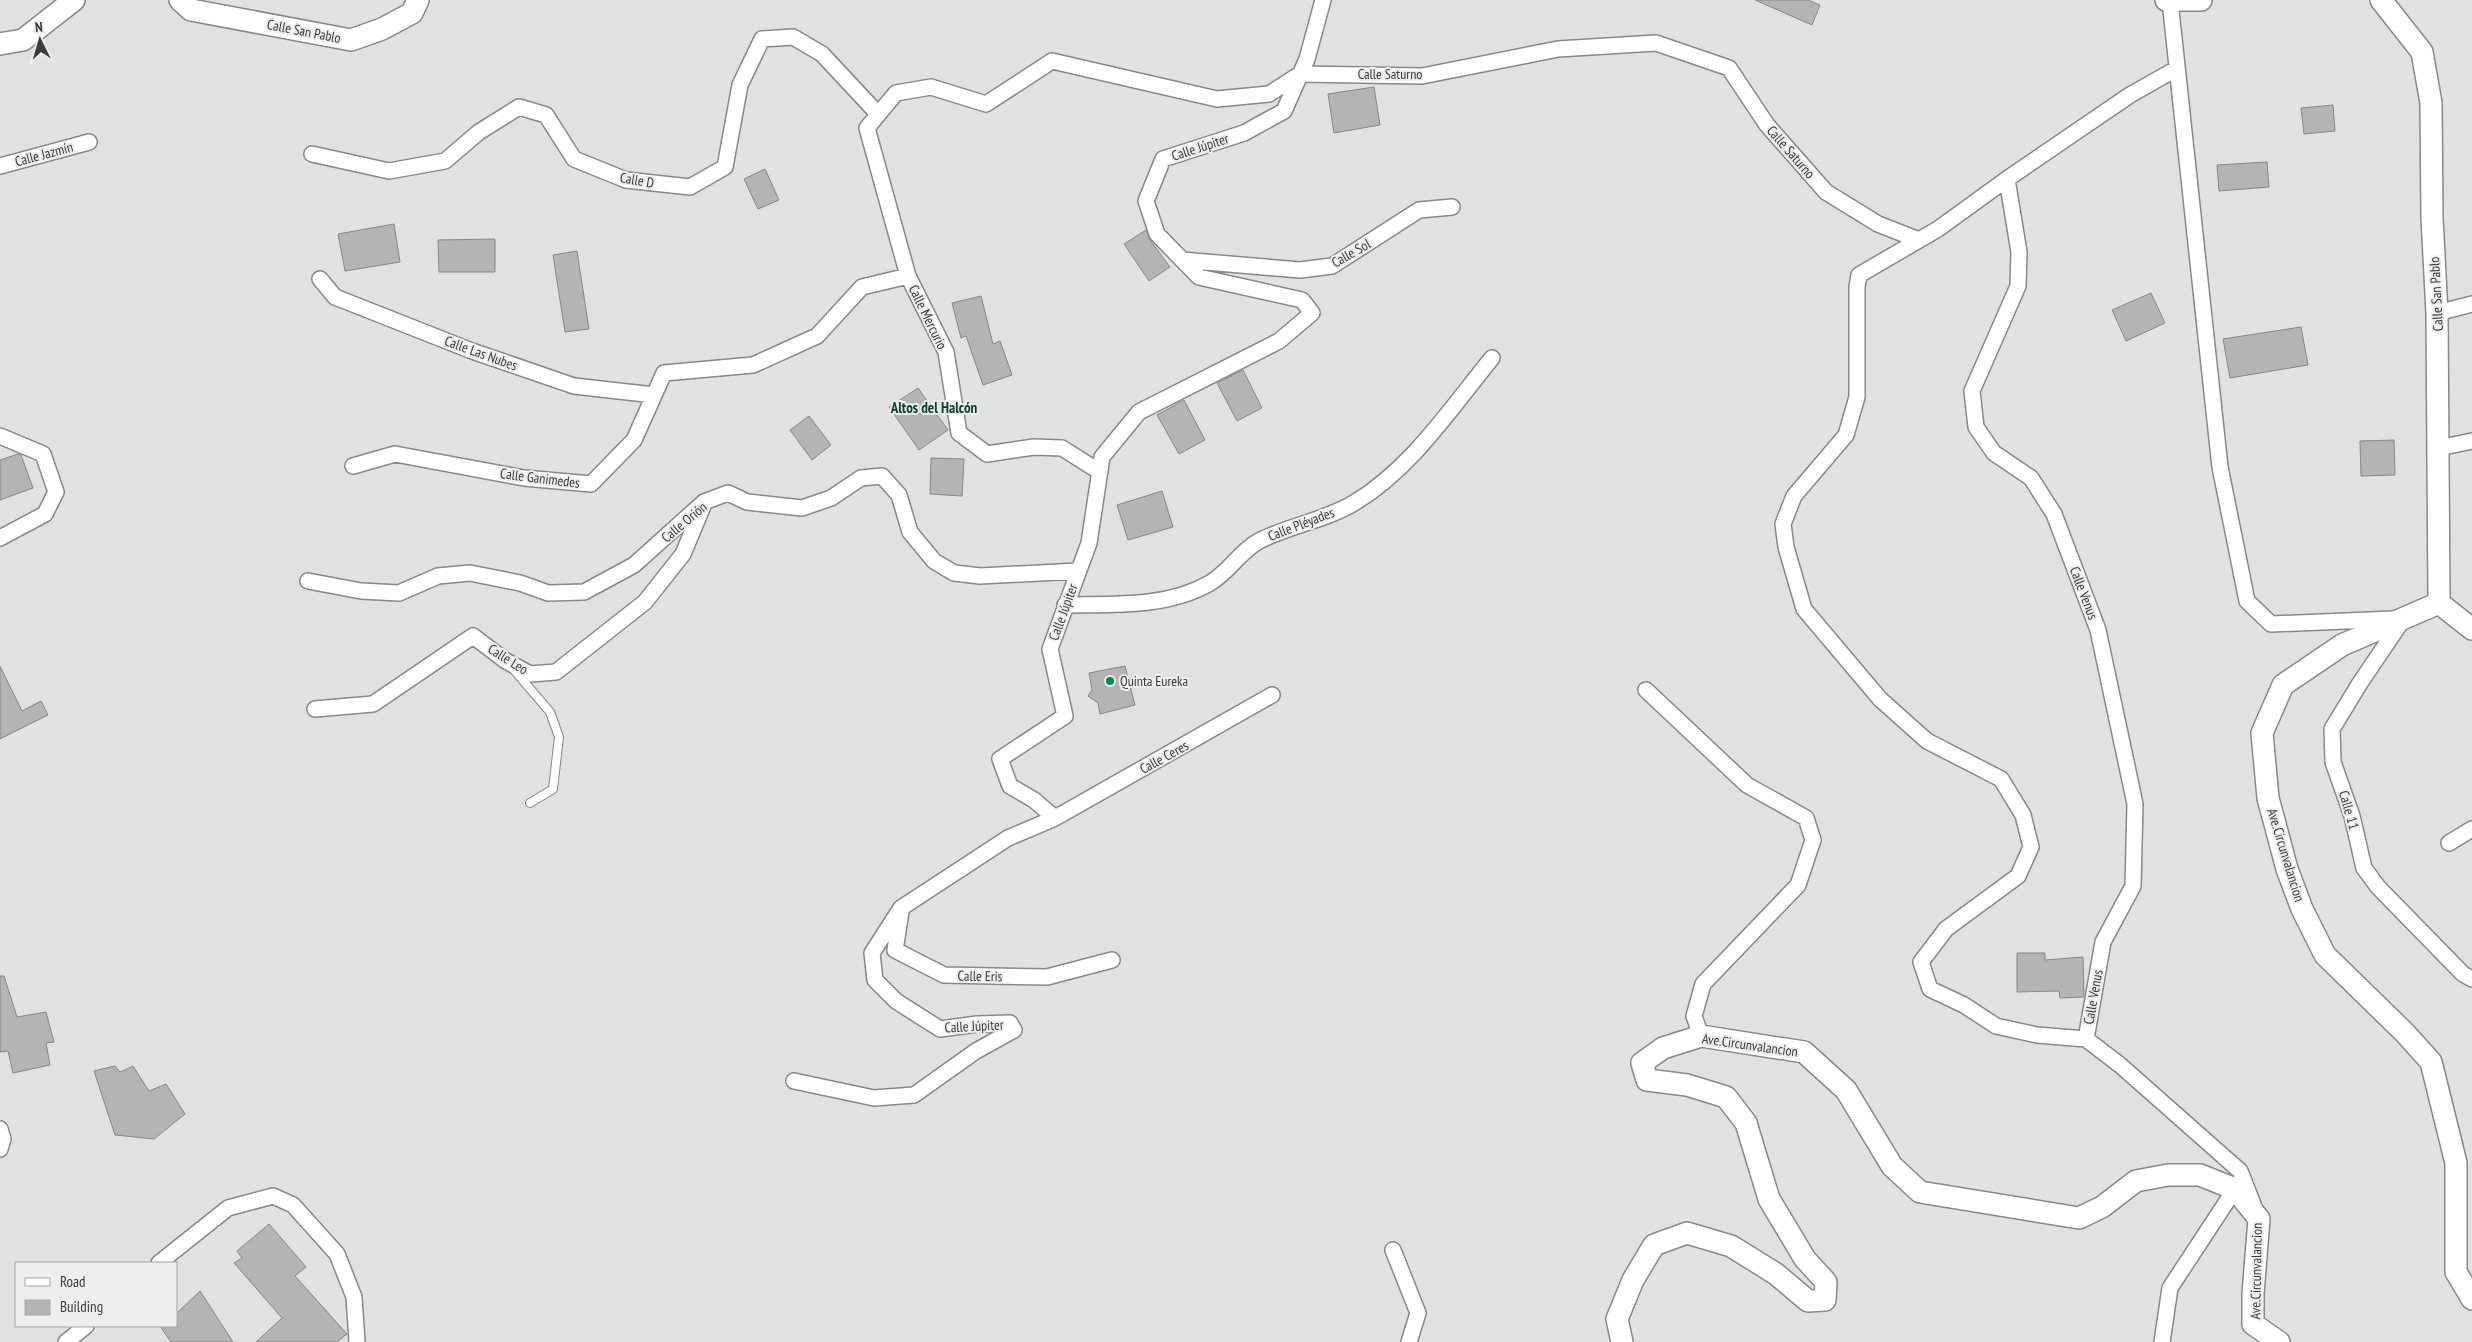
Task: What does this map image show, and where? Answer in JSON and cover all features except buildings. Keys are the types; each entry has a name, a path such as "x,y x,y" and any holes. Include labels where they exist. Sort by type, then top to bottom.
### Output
{"street":[{"path":"0,44 23,40 74,0"},
{"name":"Calle San Pablo","path":"180,0 192,10 352,40 382,29 412,13 418,0"},
{"name":"Calle Júpiter","path":"794,1081 874,1098 914,1095 976,1051 1014,1030 1010,1023 978,1024 940,1029 896,1001 875,980 872,953 901,908 1008,838 1055,818 1034,800 1010,786 1000,759 1065,716 1050,649 1089,543 1102,457 1139,412 1279,341 1312,313 1302,300 1199,277 1158,234 1146,201 1163,159 1244,133 1284,111 1307,59 1323,0"},
{"path":"2201,0 2168,1 2220,467 2247,601 2270,624 2404,618"},
{"name":"Calle San Pablo","path":"2381,0 2422,52 2431,103 2432,218 2437,313 2439,603"},
{"name":"Calle D","path":"312,154 389,171 445,161 479,132 519,107 546,115 574,159 626,180 690,187 726,167 740,85 762,38 792,37 822,54 878,114"},
{"name":"Calle Saturno","path":"1300,74 1422,76 1558,49 1656,43 1729,68 1767,125 1826,192 1878,224 1919,240"},
{"path":"878,114 896,93 931,87 986,104 1052,61 1217,99 1269,94 1300,74"},
{"path":"2176,69 2130,96 2007,179 1938,230 1859,275 1857,287 1857,396 1846,435 1794,496 1784,524 1786,547 1804,609 1880,699 1927,741 2002,779 2023,815 2031,846 2018,876 1946,929 1921,962 1930,989 1964,1005 1996,1026 2037,1035 2086,1039 2120,1066 2240,1171 2259,1219"},
{"name":"Calle Mercurio","path":"878,114 866,128 908,276 946,352 959,433 987,454 1034,447 1062,448 1100,472"},
{"name":"Calle Jazmín","path":"0,166 89,142"},
{"name":"Calle Venus","path":"2007,179 2019,252 2018,286 1972,391 1976,427 1994,454 2031,478 2054,514 2098,630 2135,804 2133,886 2103,942 2086,1039"},
{"name":"Calle Sol","path":"1182,260 1300,270 1332,266 1419,210 1452,208"},
{"name":"Calle Ganimedes","path":"353,466 395,454 524,478 591,484 634,440 664,373 753,365 817,336 862,286 908,276"},
{"name":"Calle Las Nubes","path":"320,279 336,297 472,351 574,386 654,395"},
{"path":"2437,313 2472,304"},
{"name":"Calle Pléyades","path":"1065,605 1144,603 1184,595 1211,583 1257,542 1352,504 1380,486 1417,448 1492,358"},
{"path":"0,436 42,454 56,492 45,514 0,538"},
{"path":"2438,448 2472,441"},
{"name":"Calle Orión","path":"308,581 361,591 399,593 438,576 470,573 520,583 548,593 584,592 634,565 704,502 728,493 747,502 802,508 831,498 862,478 882,476 899,495 910,532 934,561 954,573 980,576 1078,571"},
{"name":"Calle Leo","path":"315,709 373,704 474,636 506,661 530,674 556,672 645,602 682,554 704,502"},
{"path":"2439,603 2472,629"},
{"name":"Ave.Circunvalancion","path":"2439,603 2342,645 2284,685 2262,733 2268,798 2287,869 2302,909 2325,955 2405,1033 2431,1062 2456,1163 2456,1272 2472,1300"},
{"name":"Calle 11","path":"2404,618 2360,683 2332,729 2333,762 2352,816 2364,868 2378,887 2463,974 2472,979"},
{"path":"1646,690 1747,786 1806,818 1813,840 1798,886 1703,984 1694,1016 1701,1036"},
{"name":"Calle Ceres","path":"1055,818 1272,696"},
{"path":"2449,842 2472,829"},
{"name":"Calle Eris","path":"901,908 896,950 944,976 1047,977 1112,960"},
{"name":"Ave.Circunvalancion","path":"1622,1342 1617,1319 1633,1280 1654,1245 1687,1233 1731,1246 1776,1274 1808,1301 1825,1300 1826,1282 1805,1259 1769,1199 1746,1123 1726,1097 1687,1085 1647,1080 1642,1063 1663,1048 1701,1036 1804,1052 1846,1090 1892,1166 1920,1192 2079,1218 2102,1207 2136,1181 2168,1175 2200,1175 2235,1189 2259,1219 2253,1294 2253,1324 2279,1342"},
{"path":"0,1129 2,1139 0,1149"},
{"path":"2162,1342 2170,1288 2235,1189"},
{"path":"160,1262 228,1208 272,1196 293,1205 337,1254 354,1297 357,1342"},
{"path":"1393,1250 1418,1313 1409,1342"},
{"path":"66,1342 85,1327"}],"lane":[{"path":"506,661 550,712 559,737 553,789 530,803"}],"place":[{"name":"Quinta Eureka","path":"1110,681"}],"district":[{"name":"Altos del Halcón","path":"934,408"}]}
